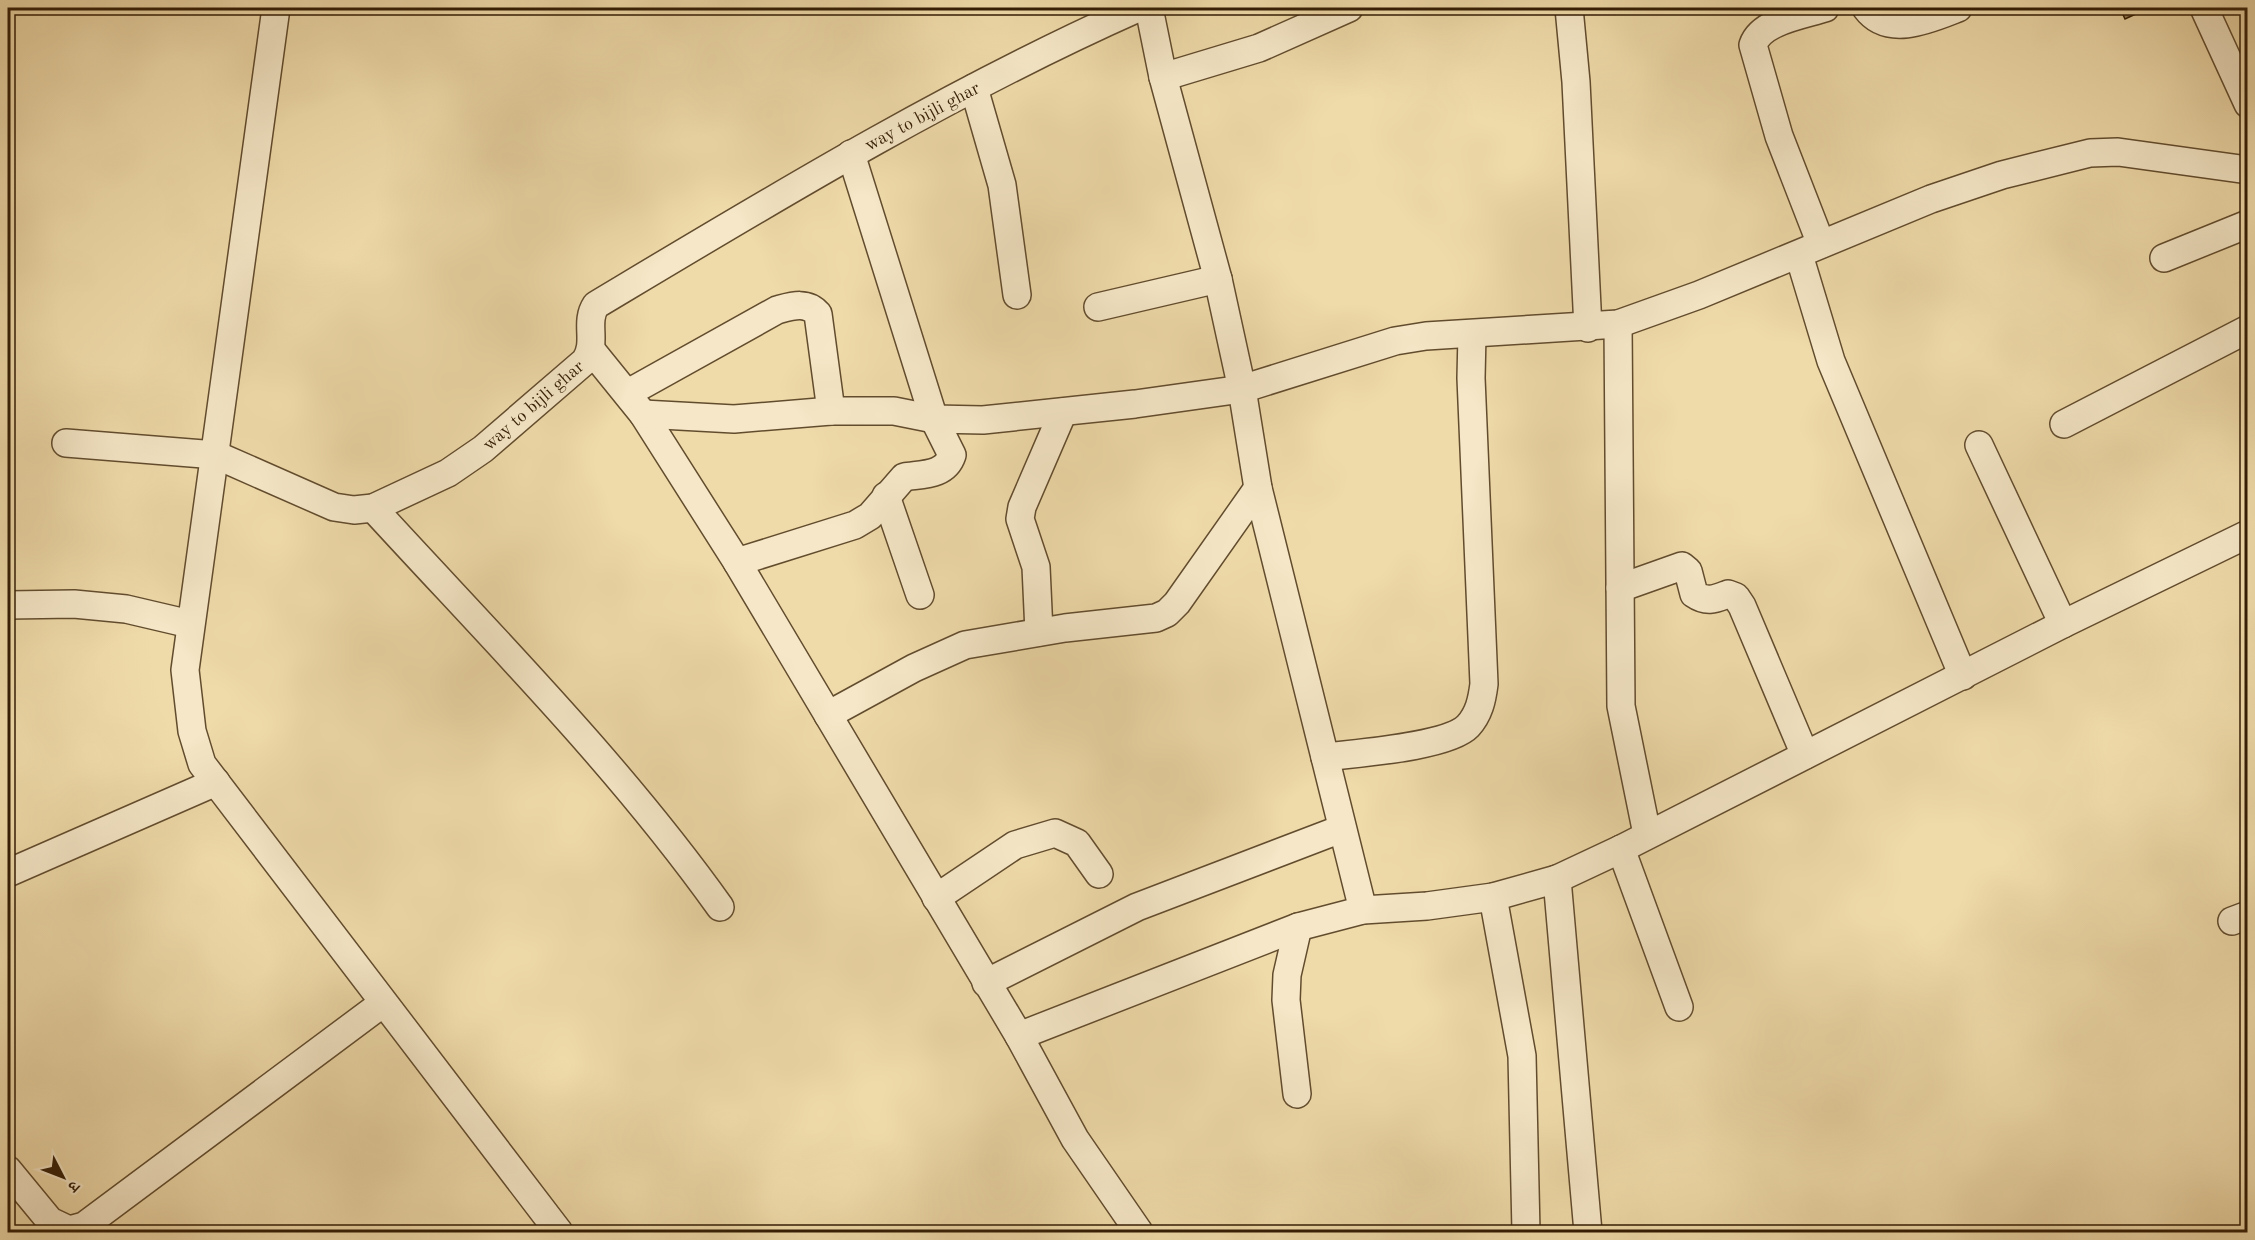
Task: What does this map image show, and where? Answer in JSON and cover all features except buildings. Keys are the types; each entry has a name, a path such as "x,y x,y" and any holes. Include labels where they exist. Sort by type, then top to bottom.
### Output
{"street":[{"path":"276,8 216,455 190,624 185,670 187,702 209,773 559,1233"},
{"name":"way to bijli ghar","path":"66,443 216,455 334,507 354,510 373,508 448,473 483,450 585,361 592,351 590,322 591,313 596,306 851,153 1075,36 1138,8"},
{"path":"1149,8 1163,76 1218,279 1242,389 1258,488 1363,910"},
{"path":"1163,76 1259,48 1349,8"},
{"path":"1569,8 1576,82 1588,328"},
{"path":"1826,8 1765,29 1753,45 1810,250 1831,361 1963,676"},
{"path":"1866,8 1879,21 1896,24 1933,18 1958,8"},
{"path":"2204,8 2247,104"},
{"path":"974,88 1002,185 1017,295"},
{"path":"636,403 734,419 831,411 894,411 934,419 983,420 1242,389 1395,341 1426,336 1588,328 1618,324 1810,250 1930,199 2002,176 2090,153 2118,152 2247,170"},
{"path":"737,562 855,525 870,516 904,477 939,471 949,464 952,455 934,419 851,153"},
{"path":"2164,258 2247,224"},
{"path":"1098,307 1218,279"},
{"path":"636,403 777,310 803,305 812,307 818,314 831,411"},
{"path":"1618,324 1621,706 1647,834"},
{"path":"2064,424 2247,329"},
{"path":"1325,758 1438,741 1467,727 1482,703 1484,684 1471,378 1472,334"},
{"path":"592,351 636,403 737,562 986,983 1020,1036 1075,1139 1139,1233"},
{"path":"1039,632 1036,567 1020,519 1022,507 1063,412"},
{"path":"1979,445 2062,624"},
{"path":"828,715 944,653 965,645 1039,632 1156,618 1167,613 1177,603 1258,488"},
{"path":"886,496 920,595"},
{"path":"373,508 581,735 685,858 720,908"},
{"path":"1020,1036 1298,927 1363,910 1427,906 1493,897 1557,879 1621,849 2062,624 2247,534"},
{"path":"1620,588 1682,566 1688,572 1694,594 1703,600 1713,600 1728,594 1736,597 1742,606 1805,755"},
{"path":"8,605 74,604 126,609 190,624"},
{"path":"8,873 209,773"},
{"path":"986,983 1137,907 1341,829"},
{"path":"936,898 1015,846 1054,833 1077,843 1100,874"},
{"path":"1621,849 1679,1007"},
{"path":"1557,879 1592,1229"},
{"path":"1493,897 1522,1056 1526,1233"},
{"path":"1297,1094 1286,1000 1287,975 1298,927"},
{"path":"8,1170 50,1221 69,1230 84,1226 383,1003"}]}
